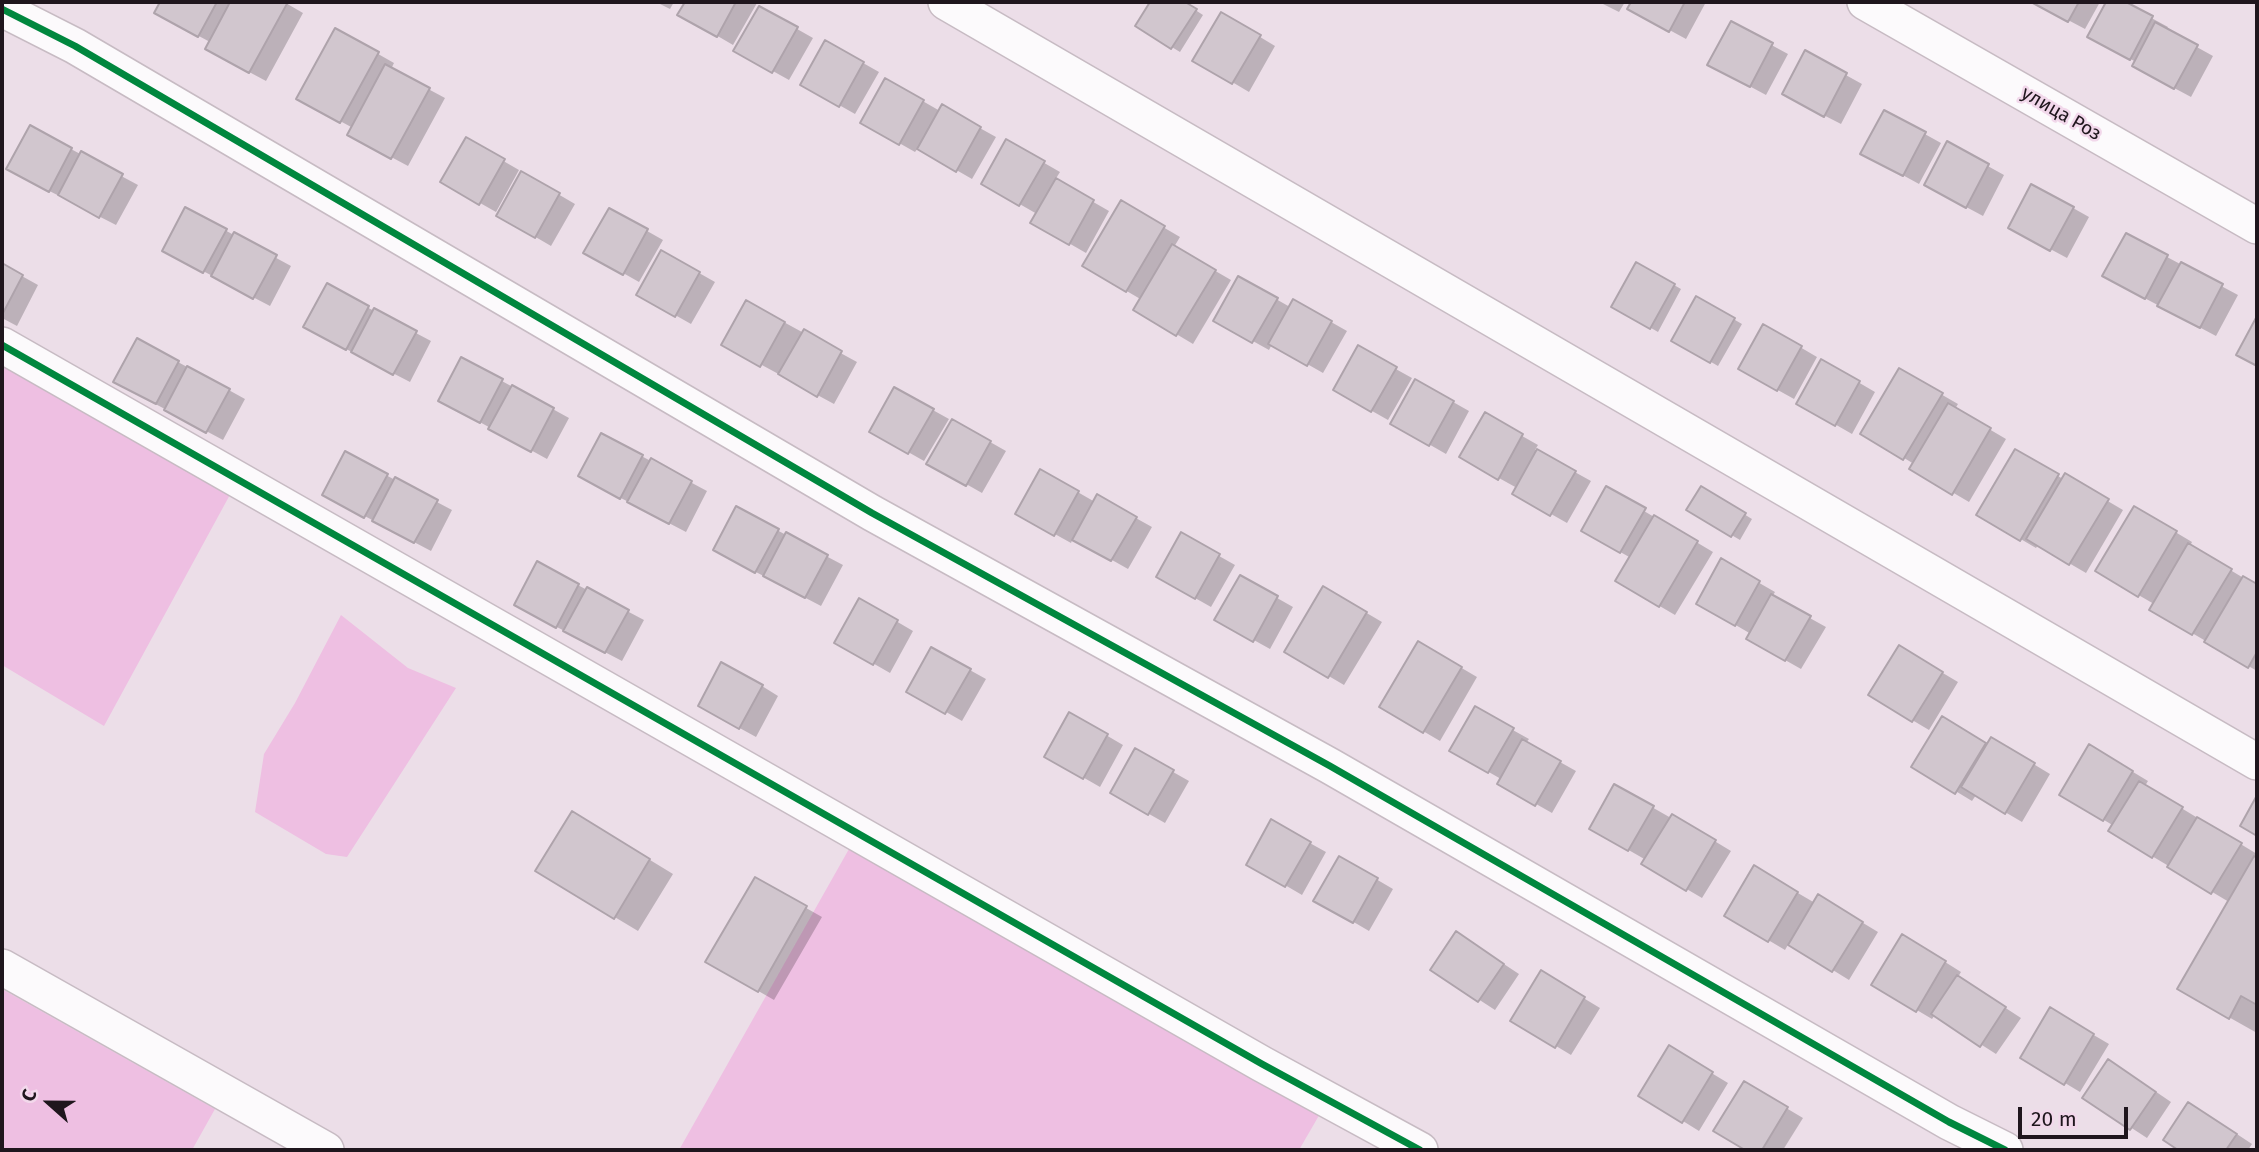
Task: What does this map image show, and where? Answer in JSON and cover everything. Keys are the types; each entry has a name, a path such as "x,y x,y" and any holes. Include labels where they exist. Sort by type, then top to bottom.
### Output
{"street":[{"path":"946,2 2257,762"},
{"name":"улица Роз","path":"1865,2 2257,226"},
{"path":"2,9 75,46 872,513 1330,766 1937,1115 2006,1150"},
{"path":"2,345 1262,1064 1420,1150"},
{"path":"2,967 326,1150"}],"shaded area":[{"path":"2,360 232,491 104,726 2,665"},
{"path":"341,615 408,668 456,688 347,857 326,854 255,812 264,754 295,703"},
{"path":"849,849 1321,1112 1299,1150 679,1150"},
{"path":"2,989 215,1109 192,1150 2,1150"}],"building":[{"path":"160,2 217,2 198,37 154,13"},
{"path":"230,2 288,2 249,73 205,49"},
{"path":"685,2 736,2 717,37 677,15"},
{"path":"1150,2 1185,2 1197,9 1171,49 1135,26"},
{"path":"1631,2 1685,2 1669,32 1627,9"},
{"path":"2031,2 2079,2 2068,22"},
{"path":"2106,2 2126,2 2153,16 2130,60 2087,37"},
{"path":"759,6 798,27 772,73 733,51"},
{"path":"1221,12 1261,35 1232,84 1192,61"},
{"path":"1731,21 1773,43 1750,87 1707,65"},
{"path":"2155,22 2198,45 2174,89 2132,66"},
{"path":"335,28 379,52 340,123 296,99"},
{"path":"825,40 864,62 839,107 800,85"},
{"path":"1805,50 1847,73 1824,117 1782,94"},
{"path":"385,64 430,88 391,159 347,135"},
{"path":"885,78 924,100 899,145 860,123"},
{"path":"942,104 981,127 956,172 917,149"},
{"path":"1884,110 1926,132 1903,176 1860,154"},
{"path":"30,125 72,148 49,192 6,169"},
{"path":"466,137 505,159 479,205 440,182"},
{"path":"1006,139 1045,161 1019,206 981,184"},
{"path":"1947,141 1989,164 1966,208 1924,185"},
{"path":"81,151 123,174 99,218 58,195"},
{"path":"521,171 560,193 535,238 496,216"},
{"path":"1056,178 1094,200 1069,245 1030,223"},
{"path":"2031,184 2074,207 2050,251 2008,228"},
{"path":"1121,200 1165,226 1126,292 1082,266"},
{"path":"185,207 227,229 203,273 162,251"},
{"path":"609,208 648,229 623,275 583,253"},
{"path":"234,232 277,255 253,299 211,276"},
{"path":"2126,233 2168,255 2145,299 2102,276"},
{"path":"1172,244 1216,270 1176,336 1133,310"},
{"path":"661,250 700,272 675,317 636,295"},
{"path":"1636,262 1675,284 1650,329 1611,307"},
{"path":"2181,262 2223,284 2200,328 2157,306"},
{"path":"2,263 23,275 2,315"},
{"path":"1238,276 1278,298 1252,343 1213,321"},
{"path":"327,283 369,306 346,350 303,327"},
{"path":"1696,296 1735,318 1710,363 1671,341"},
{"path":"1293,299 1332,321 1307,366 1268,344"},
{"path":"746,300 785,322 760,367 721,345"},
{"path":"374,308 417,331 393,375 351,352"},
{"path":"2257,316 2257,366 2236,355"},
{"path":"1763,324 1802,346 1777,391 1738,369"},
{"path":"804,329 842,351 817,397 778,374"},
{"path":"137,338 179,361 156,404 113,382"},
{"path":"1358,345 1397,367 1371,412 1333,390"},
{"path":"461,357 503,379 480,423 438,401"},
{"path":"1821,359 1860,381 1835,426 1796,404"},
{"path":"187,366 230,389 206,433 164,410"},
{"path":"1899,368 1943,393 1903,460 1860,434"},
{"path":"1415,379 1454,401 1429,446 1390,424"},
{"path":"512,385 554,408 531,452 488,429"},
{"path":"894,387 934,409 908,454 869,432"},
{"path":"1948,403 1991,428 1952,495 1909,469"},
{"path":"1485,412 1523,434 1498,480 1459,457"},
{"path":"952,419 991,441 966,486 926,464"},
{"path":"601,433 643,455 620,499 578,476"},
{"path":"1537,449 1576,471 1550,516 1512,494"},
{"path":"2015,449 2059,474 2020,541 1976,515"},
{"path":"345,451 388,474 364,518 322,495"},
{"path":"651,458 692,481 669,524 627,502"},
{"path":"1040,469 1079,491 1054,536 1015,514"},
{"path":"2065,473 2109,499 2069,565 2026,539"},
{"path":"395,477 438,500 414,543 372,521"},
{"path":"1606,486 1646,508 1620,553 1581,531"},
{"path":"1701,486 1746,513 1731,537 1686,510"},
{"path":"1097,494 1137,517 1111,561 1072,540"},
{"path":"736,506 779,529 755,573 713,550"},
{"path":"2134,506 2177,531 2138,597 2095,571"},
{"path":"1654,515 1698,541 1659,607 1615,581"},
{"path":"786,532 828,555 805,598 763,576"},
{"path":"1181,532 1220,554 1195,599 1156,577"},
{"path":"2188,543 2232,569 2192,635 2149,610"},
{"path":"1721,558 1760,581 1735,626 1696,604"},
{"path":"537,561 579,584 556,628 514,605"},
{"path":"1240,575 1278,596 1253,642 1214,620"},
{"path":"2243,576 2257,584 2257,652 2248,668 2204,642"},
{"path":"1323,586 1367,612 1328,678 1284,652"},
{"path":"587,587 629,610 605,653 563,631"},
{"path":"1771,594 1811,616 1785,661 1746,639"},
{"path":"859,598 898,620 873,665 834,643"},
{"path":"1418,641 1462,667 1423,733 1379,707"},
{"path":"1899,645 1943,672 1912,722 1868,695"},
{"path":"931,647 971,669 945,714 906,692"},
{"path":"721,662 763,685 739,729 698,706"},
{"path":"1475,706 1514,728 1488,773 1449,751"},
{"path":"1069,712 1108,734 1083,779 1044,757"},
{"path":"1942,716 1986,743 1955,794 1911,767"},
{"path":"1991,737 2035,763 2005,814 1961,787"},
{"path":"1522,739 1561,761 1535,806 1497,784"},
{"path":"2089,744 2133,771 2103,821 2059,795"},
{"path":"1135,748 1174,770 1148,815 1110,793"},
{"path":"2139,781 2183,807 2152,858 2108,831"},
{"path":"1614,784 1654,806 1628,851 1589,829"},
{"path":"2257,797 2257,836 2240,826"},
{"path":"572,811 650,859 614,919 535,871"},
{"path":"1672,814 1716,840 1686,891 1641,864"},
{"path":"2197,817 2242,843 2211,894 2167,867"},
{"path":"1271,819 1311,842 1285,887 1246,865"},
{"path":"1339,856 1378,878 1353,923 1313,901"},
{"path":"2254,856 2257,858 2257,1005 2241,996 2229,1019 2177,989"},
{"path":"1754,865 1798,892 1768,942 1724,916"},
{"path":"755,877 807,906 758,992 705,962"},
{"path":"1818,894 1863,922 1832,972 1788,945"},
{"path":"1456,931 1504,964 1478,1002 1430,970"},
{"path":"1902,934 1946,961 1916,1012 1871,985"},
{"path":"1541,970 1585,997 1555,1048 1510,1021"},
{"path":"1957,975 2006,1007 1980,1047 1931,1014"},
{"path":"2050,1007 2094,1034 2064,1085 2020,1058"},
{"path":"1669,1045 1713,1072 1682,1123 1638,1096"},
{"path":"2108,1059 2156,1092 2130,1130 2082,1098"},
{"path":"1744,1081 1788,1107 1762,1150 1745,1150 1713,1131"},
{"path":"2188,1102 2237,1134 2226,1150 2178,1150 2163,1140"}],"cycle path":[{"path":"2,9 75,46 872,513 1330,766 1949,1122 2005,1150"},
{"path":"2,345 1262,1064 1420,1150"}]}
